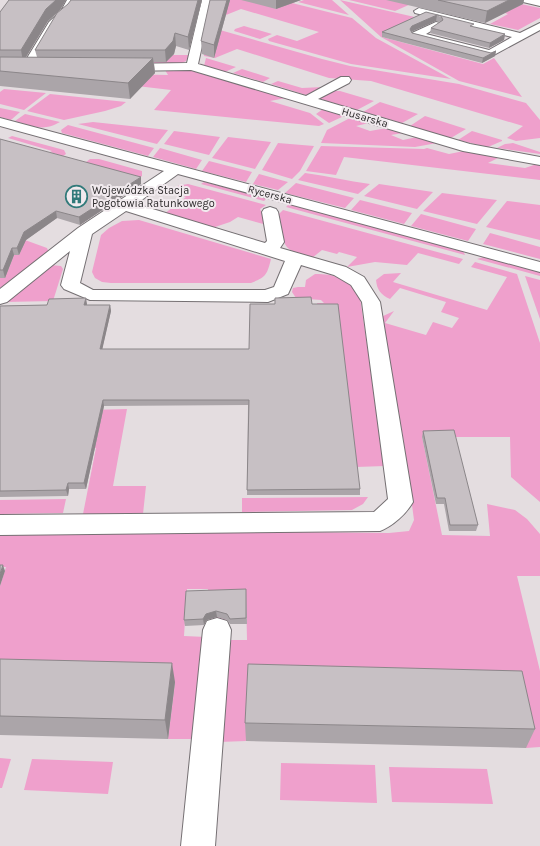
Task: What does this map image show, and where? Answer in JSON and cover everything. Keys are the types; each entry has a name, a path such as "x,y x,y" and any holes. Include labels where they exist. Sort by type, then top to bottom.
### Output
{"street":[{"path":"26,68 54,22 65,13 72,0"},
{"path":"192,66 207,0"},
{"path":"526,0 540,3"},
{"path":"418,12 521,36"},
{"path":"436,25 416,35 490,54 540,26"},
{"name":"Husarska","path":"115,68 192,66 468,148 540,162"},
{"path":"13,68 41,68"},
{"path":"307,100 345,80"},
{"name":"Rycerska","path":"0,122 540,267"},
{"path":"0,298 84,232 141,195 176,169"},
{"path":"0,525 380,521 401,502 371,302 358,281 340,270 267,250 124,205"},
{"path":"267,250 276,242 270,212"},
{"path":"84,232 70,285 90,295 268,296 282,290 295,258"},
{"path":"198,846 217,630"}],"shaded area":[{"path":"220,0 280,0 352,18 376,38 451,79 351,64 269,41 268,39 277,35 297,41 319,32 241,9 221,17"},
{"path":"304,0 332,0 349,15 298,2"},
{"path":"340,0 419,18 382,37 483,64 494,58 522,97 459,81 381,37"},
{"path":"349,0 420,0 395,11"},
{"path":"502,0 540,8 540,18 518,30 490,24 508,14 495,10"},
{"path":"244,26 272,34 260,39 234,31 235,29"},
{"path":"220,30 350,66 459,84 526,103 540,120 540,138 516,141 507,138 523,126 371,81 329,78 237,49 215,58 204,56 206,45"},
{"path":"147,55 189,55 186,61 182,63 141,65"},
{"path":"206,58 236,67 225,72 204,66"},
{"path":"242,69 270,78 263,82 233,73"},
{"path":"165,70 192,71 286,98 270,101 310,113 324,124 319,126 154,110 171,90 69,78 114,74 168,75"},
{"path":"278,81 302,88 323,87 306,95 271,84"},
{"path":"4,89 46,93 24,110 0,104 0,92"},
{"path":"333,91 340,91 374,101 357,110 317,98"},
{"path":"50,94 126,102 121,106 105,111 64,120 27,111"},
{"path":"380,102 418,114 402,123 363,112"},
{"path":"0,108 20,112 11,120 0,117"},
{"path":"323,109 344,116 329,123 316,114"},
{"path":"25,114 60,122 48,127 38,127 15,121"},
{"path":"425,116 466,129 451,138 410,126"},
{"path":"350,118 369,123 356,126 370,131 387,128 403,133 391,135 403,140 417,137 437,143 415,147 321,143 327,130"},
{"path":"93,122 168,130 157,144 78,124"},
{"path":"68,125 154,148 148,156 62,133 61,130"},
{"path":"174,131 220,137 209,155 164,144"},
{"path":"472,131 502,141 488,147 458,140"},
{"path":"12,136 64,150 66,154 63,156 50,152 52,151 8,138"},
{"path":"228,137 271,142 255,169 212,158"},
{"path":"278,143 314,146 300,171 292,179 262,170"},
{"path":"513,143 540,152 540,154 497,148 505,144"},
{"path":"321,146 427,148 449,154 464,151 498,158 488,163 525,168 540,163 540,180 344,157 336,175 306,171"},
{"path":"160,148 202,160 196,169 153,157"},
{"path":"90,159 99,159 142,171 142,176 135,181 81,166"},
{"path":"209,161 252,172 246,182 202,171"},
{"path":"305,173 370,184 358,194 298,180"},
{"path":"259,174 288,182 278,190 253,184"},
{"path":"204,182 267,198 264,201 201,184"},
{"path":"296,183 354,198 345,208 285,193"},
{"path":"188,184 266,205 260,209 267,225 238,217 230,222 212,228 164,214 186,197 167,191 177,186"},
{"path":"379,184 433,192 417,209 364,196"},
{"path":"442,193 497,200 477,224 423,211"},
{"path":"360,200 412,213 404,224 351,210"},
{"path":"507,201 540,205 540,240 486,227"},
{"path":"289,204 463,251 465,255 286,207"},
{"path":"283,210 463,259 459,264 418,253 407,265 375,262 347,267 357,257 339,252 337,254 322,250 312,258 294,252 285,245 279,214"},
{"path":"421,214 476,229 468,241 411,226"},
{"path":"139,220 271,259 268,269 263,277 251,283 111,283 102,282 95,278 92,272 101,235 109,228 122,221"},
{"path":"490,233 540,247 540,259 483,244"},
{"path":"25,240 47,248 49,253 0,288 0,278 8,270 14,255 19,255"},
{"path":"484,257 540,272 540,276 477,259"},
{"path":"475,262 517,274 540,343 540,502 511,477 510,437 422,437 442,535 490,536 487,504 515,510 527,519 540,534 540,576 517,576 540,671 540,747 526,748 514,690 249,684 246,741 219,742 227,640 247,640 246,595 226,595 226,620 207,619 208,589 187,589 184,636 206,637 195,739 168,739 175,683 0,678 0,586 6,567 0,567 0,535 282,532 389,533 409,531 414,520 403,437 381,317 394,311 385,323 426,335 433,322 452,328 459,318 441,312 446,302 400,288 390,299 380,292 377,287 376,280 384,274 401,273 393,282 487,310 507,277 471,267"},
{"path":"51,265 61,266 63,269 53,301 4,302"},
{"path":"315,274 334,276 349,283 359,291 385,466 356,467 318,310 317,303 324,303 321,300 296,298 292,292 293,288 305,287 306,280"},
{"path":"525,276 540,280 540,319"},
{"path":"127,409 113,486 146,486 143,514 83,514 96,448 82,447 91,410"},
{"path":"368,497 363,504 352,510 242,512 242,498"},
{"path":"66,499 63,513 0,514 0,500"},
{"path":"0,758 11,759 2,788 0,788"},
{"path":"32,759 113,762 108,794 24,790"},
{"path":"281,763 375,765 377,803 280,800"},
{"path":"389,767 487,769 493,804 392,802"}],"building":[{"path":"9,0 56,0 46,9 21,50 0,50 0,12"},
{"path":"71,0 198,0 188,37 175,33 173,41 165,50 35,50 57,13"},
{"path":"210,0 227,0 214,45 201,41"},
{"path":"438,0 509,0 487,11"},
{"path":"426,12 474,24 470,26 505,34 490,43 431,28 443,20 441,16 437,15 412,26 410,29 412,33 491,53 496,51 483,58 382,32"},
{"path":"0,57 153,58 128,83 0,71"},
{"path":"0,139 141,177 79,217 56,211 24,232 17,248 12,248 3,270 0,270"},
{"path":"311,297 312,304 338,304 360,489 247,490 249,400 103,400 84,483 68,483 66,490 0,491 0,306 47,305 49,299 86,298 84,305 110,305 100,349 249,349 250,304 275,304 275,298"},
{"path":"454,430 478,525 450,525 445,498 437,498 423,431"},
{"path":"0,565 3,565 0,574"},
{"path":"246,589 246,618 230,619 227,614 216,611 206,614 203,619 184,620 186,591"},
{"path":"0,659 172,663 165,720 0,716"},
{"path":"248,664 522,671 535,729 245,723"}],"place":[{"name":"Wojewódzka Stacja Pogotowia Ratunkowego","path":"77,196"}]}
